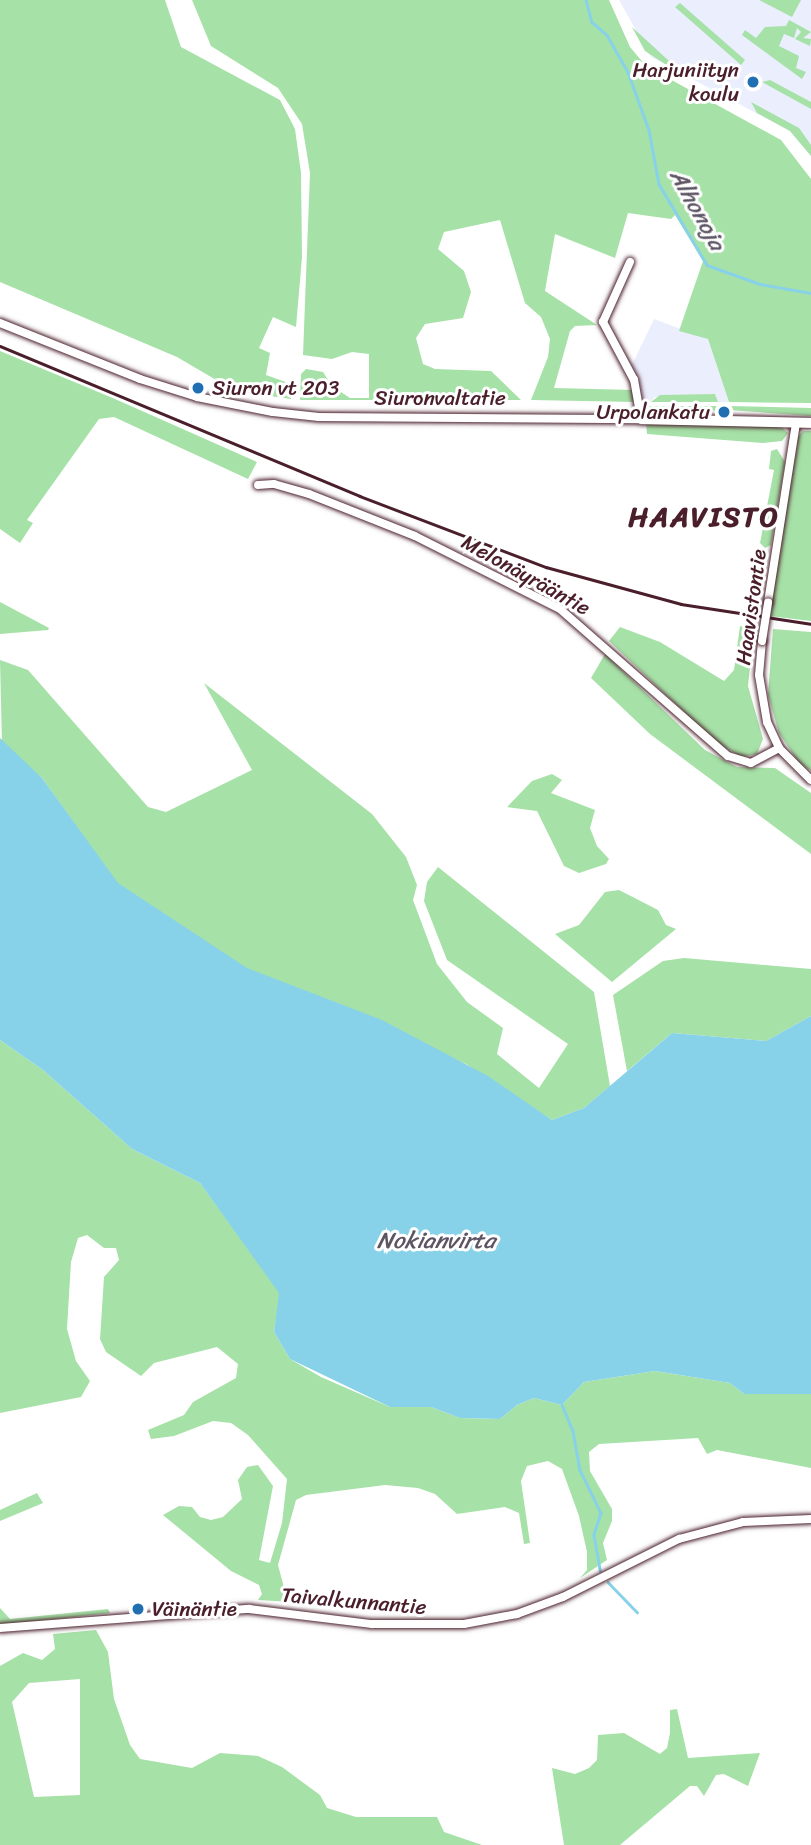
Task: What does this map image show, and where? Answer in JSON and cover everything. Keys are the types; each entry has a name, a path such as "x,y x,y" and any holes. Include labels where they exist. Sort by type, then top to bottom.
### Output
{"main road":[{"name":"Siuronvaltatie","path":"641,419 811,423"}],"street":[{"path":"631,261 603,323 634,380 641,419"},
{"name":"Siuronvaltatie","path":"0,323 140,379 197,397 273,412 319,417 641,419"},
{"name":"Haavistontie","path":"796,423 762,641 762,703 779,748 811,780"},
{"name":"Melonäyrääntie","path":"258,485 274,484 309,495 415,536 560,609 728,756 751,762 779,748"},
{"name":"Taivalkunnantie","path":"0,1628 249,1609 372,1624 464,1624 517,1614 563,1597 679,1539 743,1522 811,1519"}],"shaded area":[{"name":"Harjuniityn koulu","path":"619,0 811,0 811,156 790,131 651,57"},
{"path":"654,319 708,339 729,402 718,402 715,394 655,397 651,402 641,402 630,369"}],"green space":[{"path":"0,0 165,0 181,47 280,100 295,129 301,173 302,257 296,327 273,317 259,348 270,353 266,375 294,385 291,399 235,391 177,357 0,282"},
{"path":"192,0 609,0 630,47 646,66 781,140 811,179 811,403 729,402 708,339 679,331 703,261 675,215 671,219 628,213 615,258 555,234 545,291 597,325 575,326 570,331 554,388 634,390 636,402 531,400 548,357 550,339 541,317 525,303 500,220 444,232 438,249 464,271 471,292 463,318 425,324 416,338 423,364 435,369 491,371 521,400 300,400 301,374 306,369 323,372 332,386 350,398 369,398 369,354 352,352 332,359 303,355 310,173 302,124 278,88 211,46"},
{"path":"759,0 801,0 792,17"},
{"path":"680,3 745,60 741,65 675,7"},
{"path":"789,20 811,32 803,38 811,39 810,46 795,39 801,32 797,28 794,38 784,34 779,46 799,56 796,68 806,72 802,79 742,35 745,30 756,38 765,27 786,26"},
{"path":"632,27 680,71 679,73 645,51"},
{"path":"770,80 811,102 811,109 762,82"},
{"path":"751,102 799,128 811,145 811,156 790,131 757,113"},
{"path":"0,351 257,462 248,479 114,417 99,419 27,520 33,523 20,543 0,529"},
{"path":"715,394 718,402 651,402 660,395"},
{"path":"645,406 724,406 725,410 653,414"},
{"path":"728,406 811,408 811,416 729,410"},
{"path":"646,423 780,426 788,433 782,441 763,443 647,434"},
{"path":"803,431 811,431 811,621 769,616 797,438"},
{"path":"777,449 785,462 771,545 765,548 760,543 774,470 769,469 771,451"},
{"path":"0,602 49,628 48,630 0,634"},
{"path":"740,626 754,628 748,686 763,739 757,754 742,757 717,743 609,641 620,627 660,642 724,681 734,670"},
{"path":"773,629 811,632 811,771 799,763 779,733 768,695"},
{"path":"605,654 705,750 737,767 775,768 811,793 811,854 650,734 591,678"},
{"path":"0,660 28,670 148,807 166,812 252,770 204,683 372,814 406,857 417,885 413,900 437,964 467,1002 503,1028 497,1054 539,1088 568,1044 447,960 424,901 427,882 438,867 594,992 610,1086 584,1108 552,1120 466,1064 254,974 117,883 42,778 2,745"},
{"path":"552,774 562,780 551,793 595,810 590,828 597,846 609,859 606,864 579,873 564,866 537,811 507,807 532,781"},
{"path":"619,890 658,910 666,925 676,929 612,982 555,934 579,925 605,892"},
{"path":"684,958 811,969 811,1016 766,1041 672,1033 627,1071 613,995 663,961"},
{"path":"0,1040 43,1070 132,1149 200,1183 280,1293 274,1332 290,1359 321,1377 390,1407 431,1407 460,1418 500,1419 517,1405 534,1398 562,1405 584,1382 655,1371 730,1383 744,1394 811,1394 811,1468 717,1450 707,1454 698,1438 599,1444 589,1452 590,1471 612,1509 612,1521 603,1543 607,1560 580,1578 587,1570 587,1552 579,1516 562,1469 548,1461 527,1466 521,1481 530,1543 524,1544 519,1513 505,1507 457,1514 435,1494 418,1488 385,1485 306,1495 296,1500 278,1565 286,1595 293,1602 258,1600 262,1594 259,1585 231,1571 163,1515 179,1506 192,1507 200,1517 211,1520 223,1517 242,1499 238,1480 247,1467 258,1465 273,1486 259,1560 270,1563 282,1523 287,1479 248,1435 231,1423 213,1421 174,1436 151,1439 148,1430 184,1415 193,1402 236,1378 238,1364 217,1347 154,1363 141,1376 106,1352 100,1339 104,1277 119,1260 116,1248 104,1248 87,1235 78,1238 71,1262 67,1329 76,1361 90,1381 81,1397 0,1413"},
{"path":"37,1493 43,1503 0,1521 0,1510"},
{"path":"0,1608 10,1619 108,1609 110,1613 0,1625"},
{"path":"96,1630 108,1652 114,1699 130,1745 140,1759 192,1768 220,1753 258,1756 282,1767 320,1795 327,1808 356,1817 437,1817 444,1832 482,1845 0,1845 0,1666 23,1653 42,1660 55,1649 53,1634","holes":["80,1679 80,1795 34,1797 12,1702 29,1683"]},
{"path":"677,1709 688,1758 760,1753 748,1786 724,1774 716,1775 704,1796 697,1786 690,1786 620,1845 564,1845 552,1768 575,1774 589,1768 597,1760 598,1735 624,1733 660,1754 667,1748 670,1710"}],"water":[{"name":"Nokianvirta","path":"0,738 42,778 118,883 247,968 382,1020 488,1076 552,1120 584,1108 672,1033 766,1041 811,1016 811,1394 744,1394 730,1383 655,1371 584,1382 562,1405 534,1398 517,1405 500,1419 460,1418 431,1407 390,1407 290,1359 274,1332 279,1293 200,1183 132,1149 43,1070 0,1040"}],"waterway":[{"name":"Alhonoja","path":"586,0 592,22 607,35 628,72 649,130 659,184 707,265 760,284 811,293"},
{"path":"562,1405 573,1431 580,1470 601,1513 594,1535 600,1570"},
{"path":"608,1582 637,1612"}],"railway":[{"path":"0,346 360,496 546,567 681,604 811,624"}],"place":[{"name":"Harjuniityn koulu","path":"753,82"},
{"name":"Siuron vt 203","path":"198,388"},
{"name":"Urpolankatu","path":"724,412"},
{"name":"Väinäntie","path":"138,1609"}],"district":[{"name":"HAAVISTO","path":"704,517"}]}
